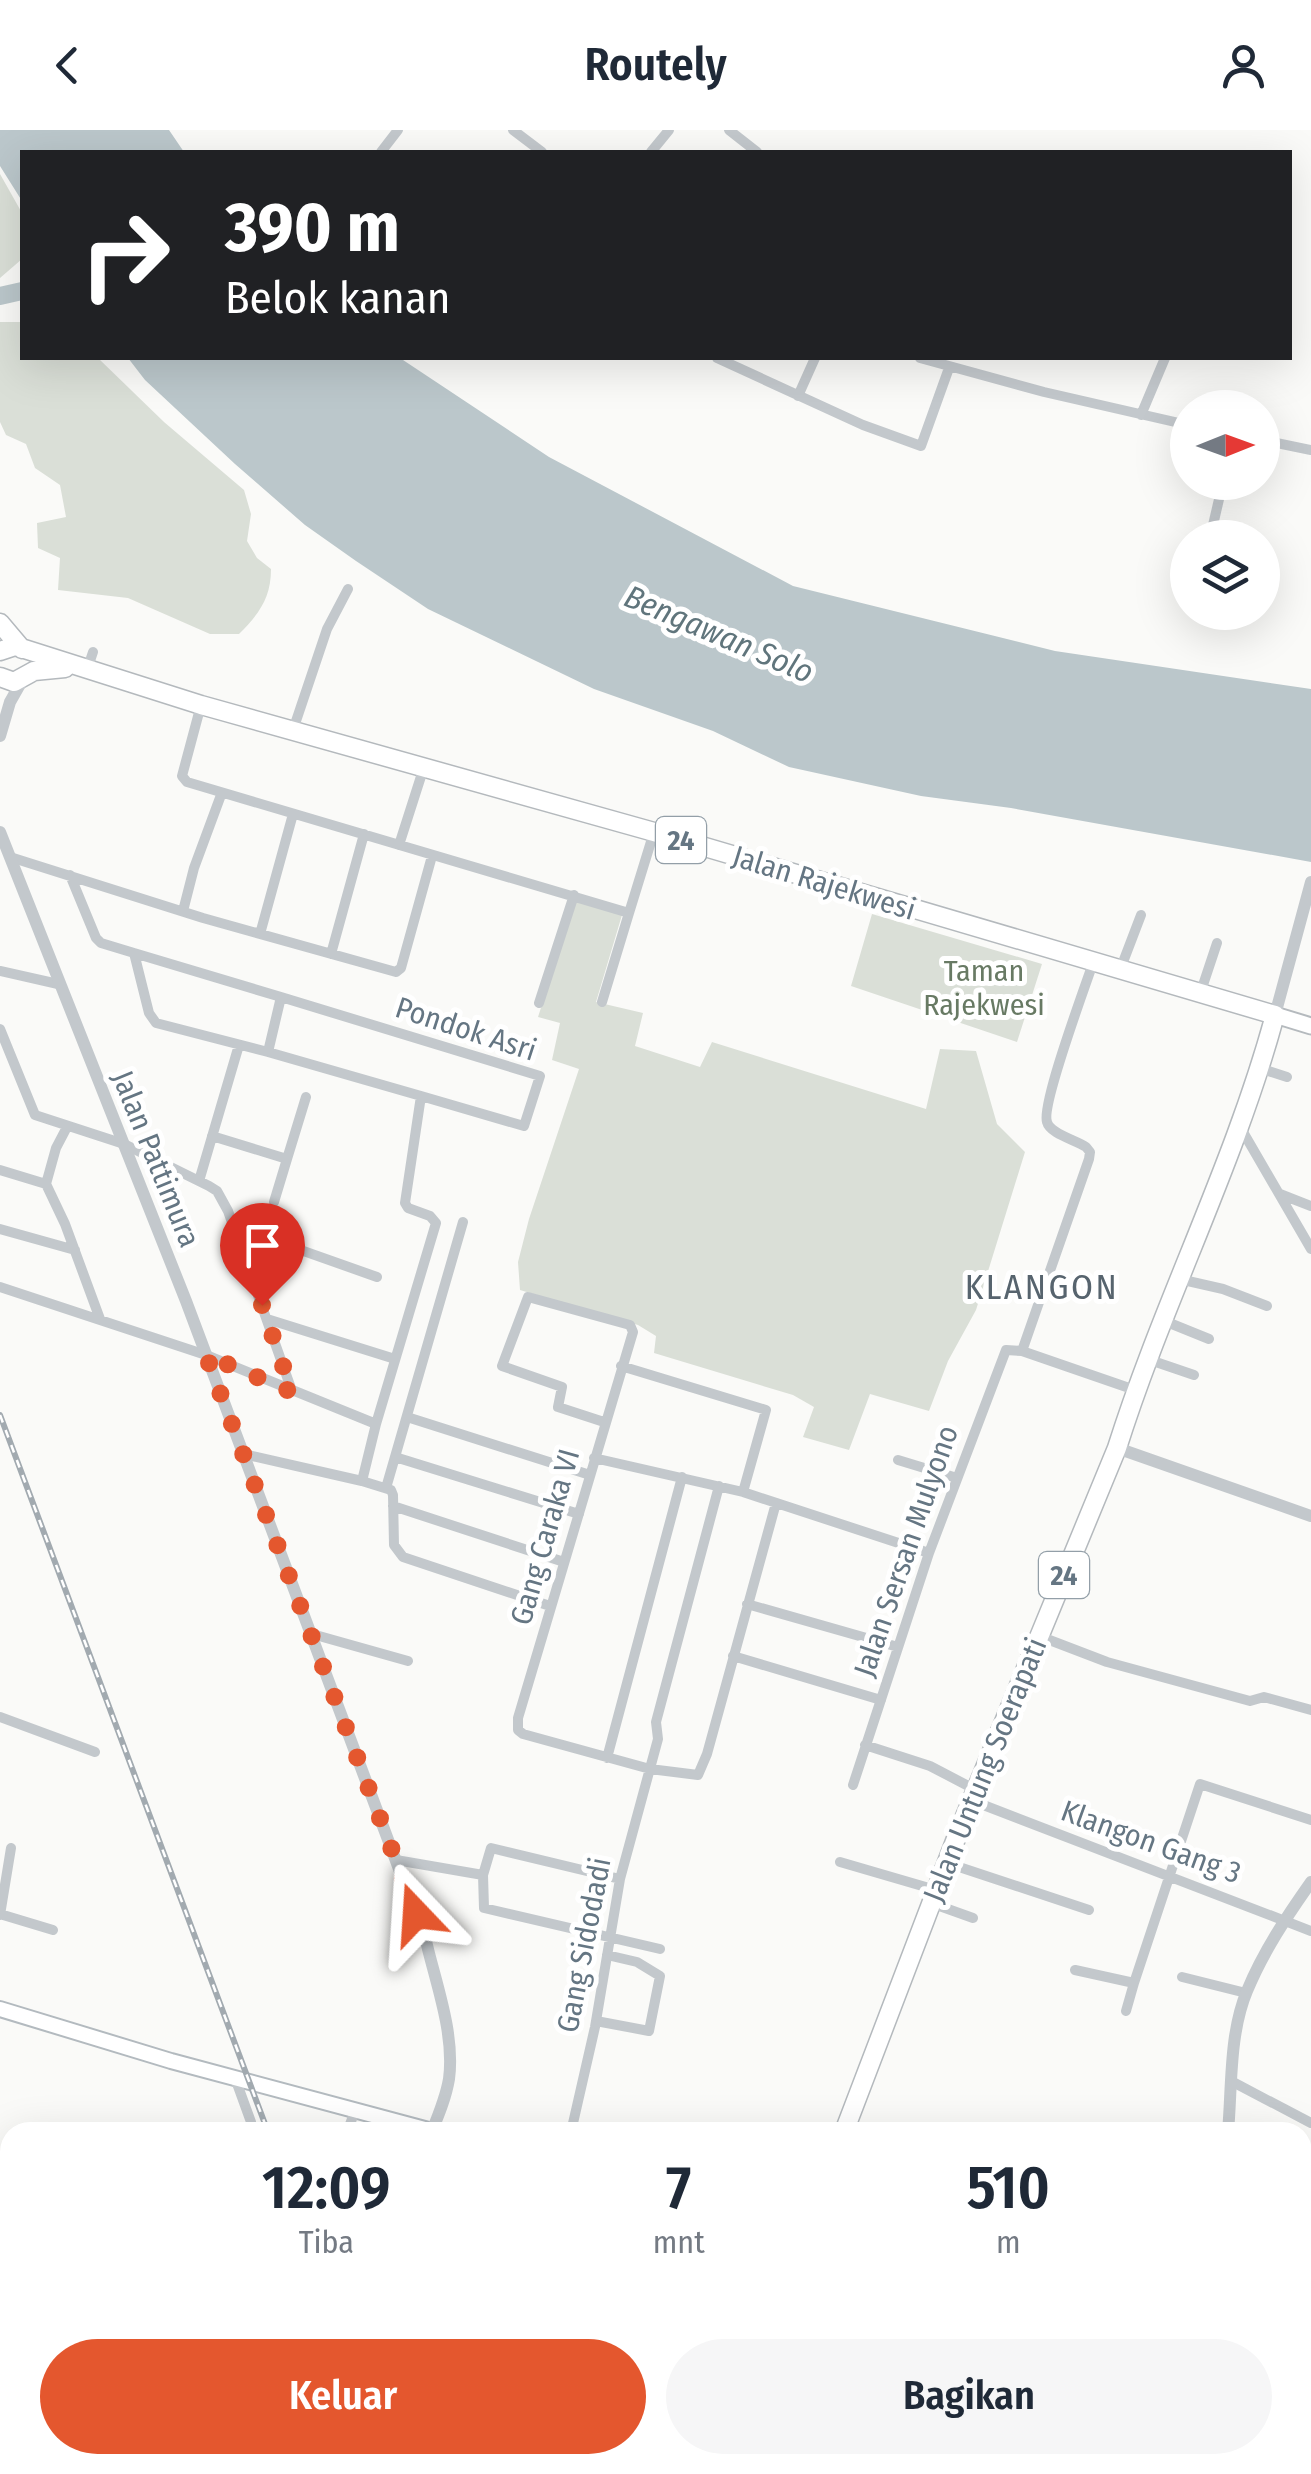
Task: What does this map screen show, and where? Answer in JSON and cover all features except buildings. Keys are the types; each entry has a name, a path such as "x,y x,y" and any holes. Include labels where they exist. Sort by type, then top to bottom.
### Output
{"highway":[{"path":"0,623 9,646 29,658 26,675"},
{"name":"24","path":"9,646 89,664"},
{"name":"Jalan Rajekwesi","path":"89,664 201,705 654,832 1275,1015"},
{"name":"24","path":"0,678 14,682 51,668 89,664"},
{"name":"Jalan Untung Soerapati","path":"850,2122 946,1863 1116,1448 1259,1068 1275,1015"}],"main road":[{"path":"1275,1015 1311,1026"},
{"path":"0,2009 396,2122"}],"street":[{"path":"513,130 538,150"},
{"path":"653,150 669,130"},
{"path":"729,130 742,148"},
{"path":"721,360 921,446 949,368"},
{"path":"798,396 813,360"},
{"path":"926,360 1170,421"},
{"path":"964,372 969,360"},
{"path":"1142,415 1163,360"},
{"path":"1280,444 1311,450"},
{"path":"292,730 322,642 348,589"},
{"path":"0,736 7,711 26,675"},
{"path":"0,678 7,711"},
{"path":"201,705 182,776 186,782 629,913"},
{"path":"399,846 424,766"},
{"path":"183,912 194,868 221,795"},
{"path":"260,934 293,814"},
{"name":"Jalan Pattimura","path":"0,832 206,1355 426,1940 446,2028 449,2078 437,2122"},
{"path":"602,1002 654,832"},
{"path":"330,954 364,834"},
{"path":"10,857 183,912 400,970 432,856"},
{"path":"70,875 101,943 281,997 268,1052"},
{"path":"1275,1015 1310,885"},
{"path":"539,1003 574,896"},
{"path":"1120,971 1141,915"},
{"path":"1200,994 1216,943"},
{"name":"Pondok Asri","path":"134,953 149,1013 156,1023 524,1126 541,1080 537,1074 281,997"},
{"name":"Jalan Sersan Mulyono","path":"853,1786 957,1478 1006,1350 1022,1351 1089,1159 1086,1146 1051,1128 1046,1118 1093,963"},
{"path":"0,971 58,984"},
{"path":"0,1029 30,1109 42,1119 124,1144 217,1191 292,1392"},
{"path":"198,1180 239,1045"},
{"path":"1259,1068 1287,1076"},
{"path":"274,1202 306,1096"},
{"path":"362,1481 436,1224 434,1218 408,1208 405,1203 421,1096"},
{"path":"1238,1124 1311,1248"},
{"path":"66,1127 46,1184 100,1319"},
{"path":"212,1136 287,1159"},
{"path":"0,1170 46,1184"},
{"path":"1279,1194 1311,1205"},
{"path":"386,1488 464,1222"},
{"path":"233,1226 377,1277"},
{"path":"0,1229 75,1250"},
{"path":"1178,1279 1223,1289 1267,1306"},
{"path":"0,1287 206,1355 376,1424"},
{"name":"Gang Caraka VI","path":"604,1422 558,1407 562,1386 502,1366 524,1299 532,1296 630,1325 633,1332 550,1606 518,1730 607,1758 692,1776 701,1772 733,1656"},
{"path":"267,1319 395,1359"},
{"path":"1162,1320 1209,1339"},
{"path":"1022,1351 1135,1390"},
{"path":"1147,1359 1194,1375"},
{"path":"621,1366 766,1410 742,1492"},
{"path":"407,1417 590,1475"},
{"path":"1116,1448 1311,1516"},
{"path":"243,1454 386,1488 394,1495 394,1545 402,1557 550,1606"},
{"path":"395,1457 579,1514"},
{"path":"594,1458 742,1492 929,1553"},
{"path":"898,1460 957,1478"},
{"path":"607,1758 682,1478"},
{"name":"Gang Sidodadi","path":"573,2122 596,2021 620,1879 658,1739 656,1722 719,1486"},
{"path":"776,1503 733,1656 881,1700"},
{"path":"394,1506 564,1562"},
{"path":"747,1604 898,1647"},
{"path":"312,1634 408,1661"},
{"path":"1039,1636 1107,1662 1250,1701 1264,1697 1311,1710"},
{"path":"0,1717 95,1752"},
{"name":"Klangon Gang 3","path":"865,1746 930,1766 975,1796 1311,1931"},
{"path":"1126,2011 1200,1784 1311,1820"},
{"path":"11,1848 0,1914 53,1930"},
{"path":"620,1879 491,1848 484,1876 484,1908 660,1949"},
{"path":"396,1860 484,1876"},
{"path":"840,1862 934,1896 973,1918"},
{"path":"946,1863 1089,1910"},
{"path":"1229,2122 1231,2080 1246,1993 1285,1919 1311,1882"},
{"path":"596,2021 648,2031 660,1976 636,1962 607,1955"},
{"path":"1075,1970 1134,1982"},
{"path":"1182,1977 1246,1993"},
{"path":"242,2080 249,2122"},
{"path":"1231,2080 1309,2122"},
{"path":"351,2122 355,2111"}],"green space":[{"path":"0,174 20,209 20,261 0,278"},
{"path":"0,322 20,322 20,360 100,360 164,422 244,490 251,514 247,541 257,558 271,569 269,589 252,619 239,634 210,634 128,598 58,590 60,558 38,548 37,523 66,517 60,485 35,468 26,444 6,435 0,422"},
{"path":"576,899 622,915 596,1002 643,1013 635,1046 700,1067 712,1042 926,1109 940,1049 976,1051 997,1124 1025,1152 976,1310 948,1361 929,1411 870,1394 849,1450 803,1437 814,1407 793,1395 654,1353 656,1336 638,1325 520,1290 518,1262 529,1219 579,1069 552,1060 560,1023 538,1017"},
{"name":"Taman Rajekwesi","path":"872,914 1042,964 1017,1042 851,986"}],"water":[{"path":"0,130 169,130 183,150 20,150 20,198 0,166"},
{"name":"Bengawan Solo","path":"130,360 403,360 549,457 793,586 1055,651 1311,689 1311,862 1011,808 921,796 789,767 713,731 594,689 428,609 356,561 305,525 145,380"}],"waterway":[{"path":"0,296 20,291"}],"railway":[{"path":"0,1415 264,2122"}],"district":[{"name":"KLANGON","path":"1042,1287"}],"route":[{"path":"262,1305 292,1392 206,1355 416,1914"}]}
